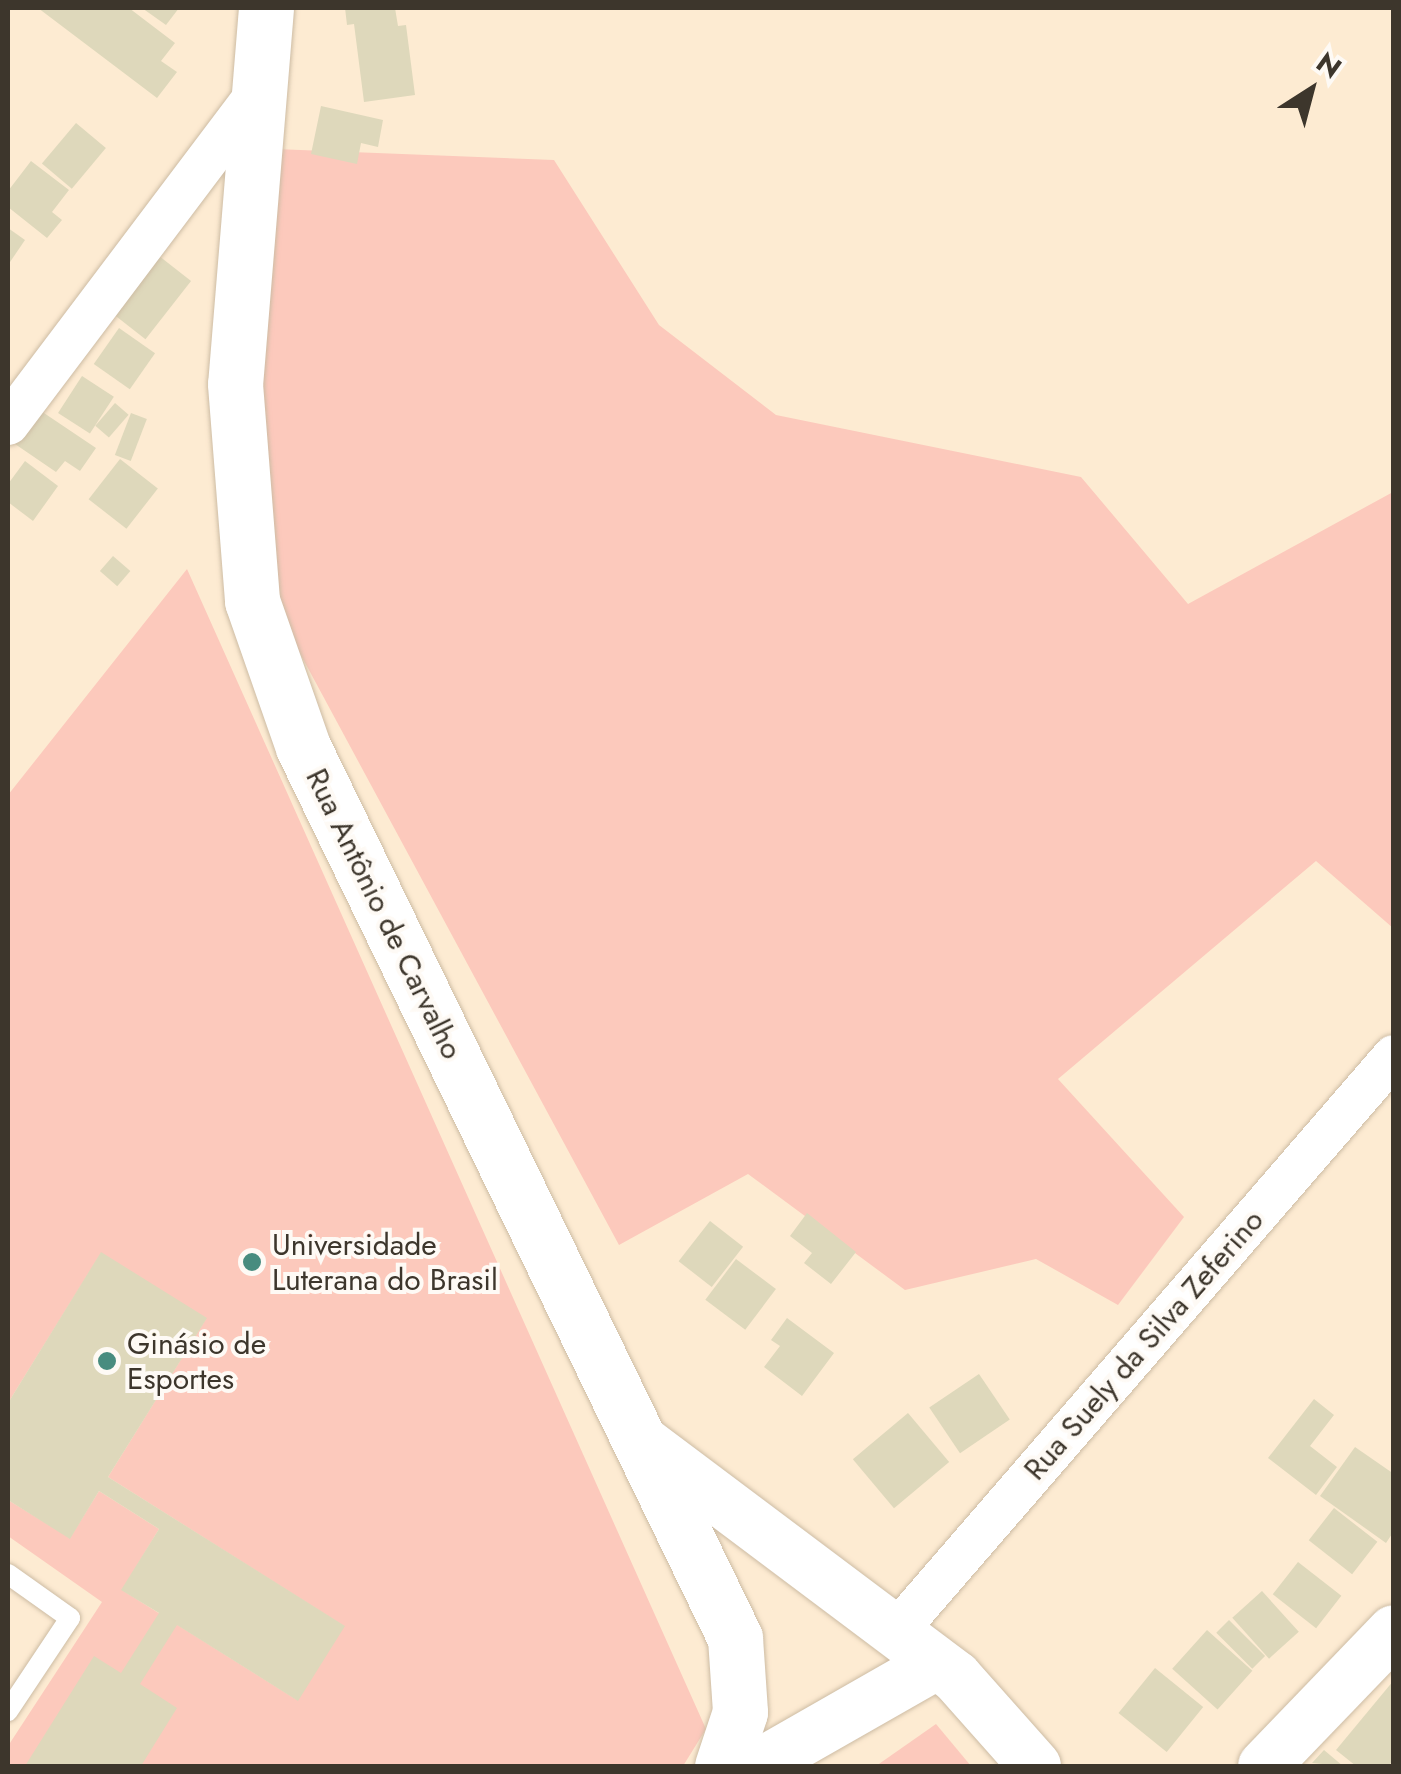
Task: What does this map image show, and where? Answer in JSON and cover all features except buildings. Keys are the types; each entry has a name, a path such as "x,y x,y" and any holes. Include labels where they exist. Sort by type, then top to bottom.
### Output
{"main road":[{"name":"Rua Antônio de Carvalho","path":"266,8 235,384 252,601 304,747 735,1638 740,1712 722,1766"}],"street":[{"path":"11,412 260,88"},
{"name":"Rua Suely da Silva Zeferino","path":"894,1634 1394,1056"},
{"path":"643,1442 956,1678 1034,1766"},
{"path":"1264,1766 1394,1631"},
{"path":"757,1766 934,1665"}],"lane":[{"path":"8,1574 70,1618 8,1711"}],"shaded area":[{"path":"275,149 554,160 659,325 776,415 1081,477 1188,604 1393,492 1393,928 1316,861 1058,1079 1184,1217 1118,1305 1036,1259 905,1290 748,1174 619,1245 282,620 259,387"},
{"name":"Universidade Luterana do Brasil","path":"187,569 706,1729 683,1766 8,1766 8,1746 102,1602 8,1536 8,1500 70,1538 99,1491 159,1529 122,1590 297,1700 344,1626 108,1477 206,1319 101,1253 8,1403 8,795"},
{"path":"936,1724 971,1766 876,1766"}],"place":[{"name":"Universidade Luterana do Brasil","path":"252,1262"},
{"name":"Ginásio de Esportes","path":"107,1361"}]}
